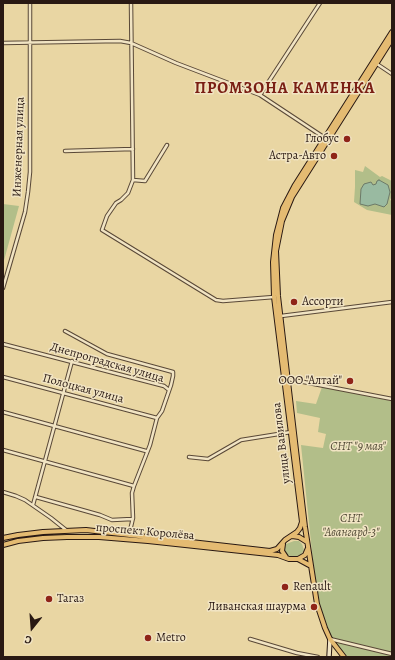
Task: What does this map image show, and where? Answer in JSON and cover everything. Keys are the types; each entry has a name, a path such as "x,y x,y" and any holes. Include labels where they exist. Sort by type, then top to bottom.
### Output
{"main road":[{"name":"улица Вавилова","path":"327,139 392,32"},
{"name":"улица Вавилова","path":"283,544 285,540 292,536 300,528 302,522 276,297 273,251 279,220 283,208 295,185 392,39"},
{"name":"улица Вавилова","path":"276,297 280,316 311,566 317,604 330,639"},
{"name":"проспект Королёва","path":"3,538 66,530 93,530 270,551 277,549 283,544"},
{"path":"292,536 299,537 308,544 305,555 298,559"},
{"name":"проспект Королёва","path":"3,545 18,541 43,538 99,537 148,541 286,557"},
{"path":"283,544 282,551 286,557 289,559 298,559 311,566"},
{"path":"330,639 344,657"}],"street":[{"name":"Инженерная улица","path":"3,288 4,280 25,212 30,172 30,3"},
{"path":"131,3 133,180 128,193 116,203 107,216 102,230 216,300 223,301 276,297"},
{"path":"260,96 320,3"},
{"path":"3,43 120,41 131,44 260,96 327,139"},
{"path":"376,64 392,74"},
{"path":"133,180 145,181 167,145"},
{"path":"65,151 133,150"},
{"path":"280,316 392,302"},
{"name":"Днепроградская улица","path":"3,344 164,386 169,390 173,376 172,372 108,354 65,331"},
{"path":"34,505 72,361"},
{"name":"Полоцкая улица","path":"3,377 157,418"},
{"path":"287,379 392,399"},
{"path":"129,535 132,519 132,493 146,451 150,445 157,418 162,412 169,390"},
{"path":"3,412 146,451"},
{"path":"189,457 208,459 241,440 291,432"},
{"path":"3,450 134,486"},
{"path":"3,492 16,496 34,505 66,530"},
{"path":"36,497 100,515 112,520 132,519"},
{"path":"250,639 297,653 318,657"},
{"path":"330,639 392,654"},
{"name":"улица Вавилова","path":"329,657 330,639"}],"green space":[{"path":"365,166 380,177 382,176 392,181 392,196 390,200 392,201 392,215 367,210 354,202 355,170 363,172"},
{"path":"3,204 19,206 3,264"},
{"name":"СНТ \"Авангард-3\"","path":"322,387 392,401 392,657 348,657 335,643 328,630 321,611 313,562 301,445 323,448 326,434 318,432 320,418 297,413 296,401 316,404"},
{"path":"299,541 302,544 304,550 300,556 293,557 286,555 284,551 286,544"}],"shaded area":[{"path":"379,180 388,185 390,192 387,204 384,207 375,204 368,206 360,204 361,189 364,184 371,182 373,185"}],"place":[{"name":"Глобус","path":"347,139"},
{"name":"Астра-Авто","path":"334,156"},
{"name":"Ассорти","path":"294,302"},
{"name":"ООО \"Алтай\"","path":"350,381"},
{"name":"Renault","path":"285,587"},
{"name":"Тагаз","path":"49,599"},
{"name":"Ливанская шаурма","path":"314,607"},
{"name":"Metro","path":"148,638"}],"district":[{"name":"ПРОМЗОНА КАМЕНКА","path":"285,89"}],"park label":[{"name":"СНТ \"9 мая\"","path":"358,447"}]}
